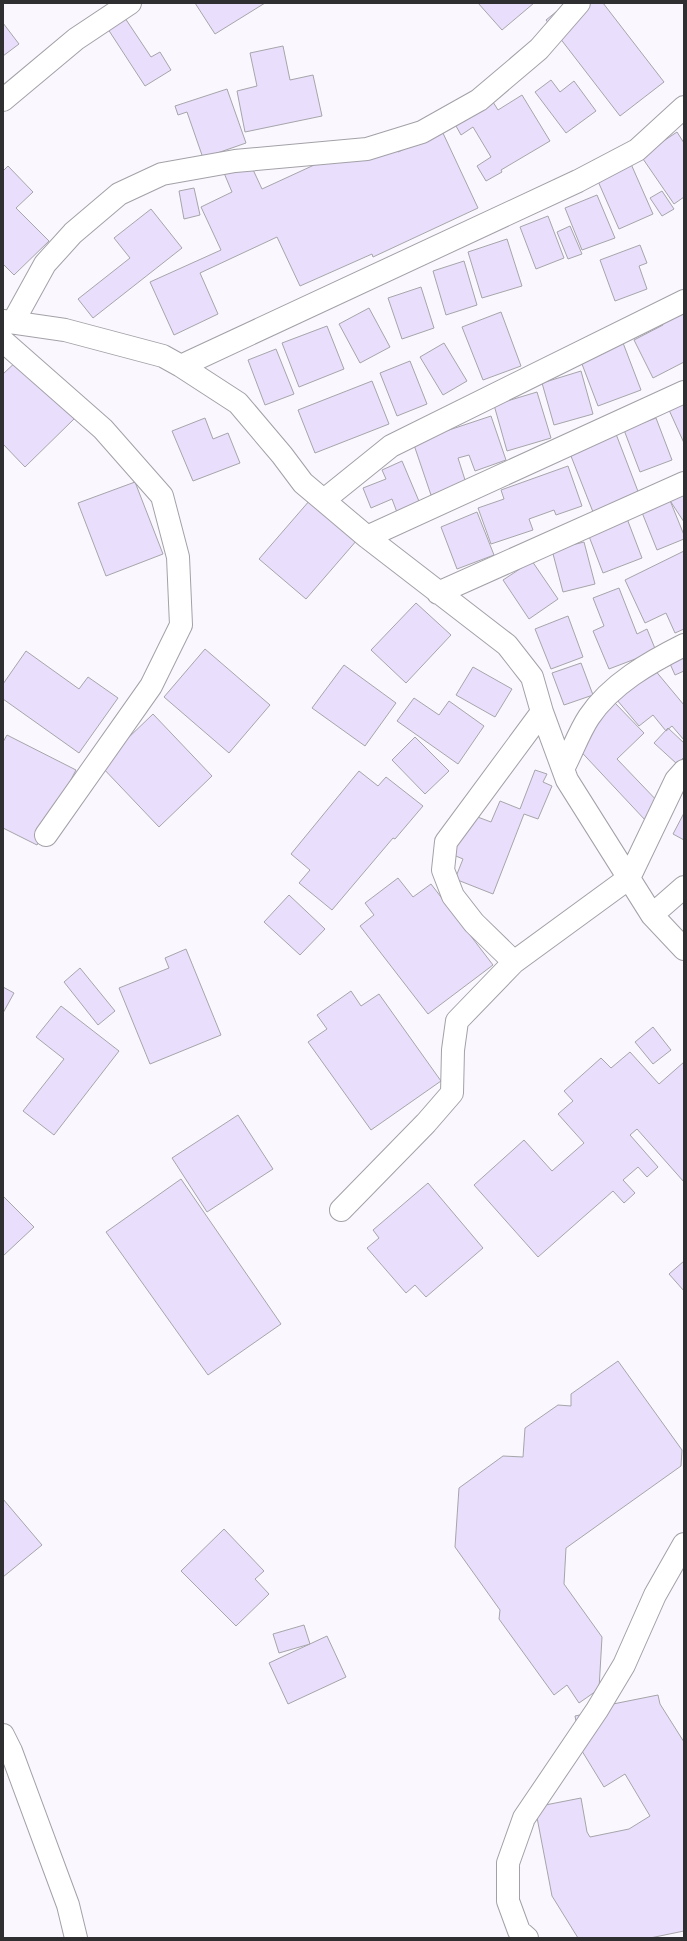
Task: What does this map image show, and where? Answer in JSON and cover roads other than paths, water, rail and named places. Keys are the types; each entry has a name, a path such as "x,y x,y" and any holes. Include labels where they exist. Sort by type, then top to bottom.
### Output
{"street":[{"path":"3,100 76,39 130,3"},
{"path":"579,3 539,49 479,100 422,132 367,149 235,161 162,174 119,194 73,233 45,264 8,321 65,330 163,356 238,403 282,455 303,483 367,537 507,645 532,677 542,712 567,780 652,915 684,949"},
{"path":"181,366 578,180 637,150 684,107"},
{"path":"324,500 391,446 684,301"},
{"path":"3,341 103,429 162,496 178,557 181,626 151,686 46,835"},
{"path":"367,537 684,392"},
{"path":"438,593 684,482"},
{"path":"563,769 589,717 611,691 656,659 684,645"},
{"path":"514,962 474,924 453,896 443,870 446,842 542,712"},
{"path":"341,1210 426,1123 452,1093 453,1050 457,1021 514,962 629,878 676,780 684,771"},
{"path":"652,915 684,887"},
{"path":"527,1938 519,1931 508,1901 508,1864 524,1818 597,1710 624,1665 655,1595 684,1544"},
{"path":"3,1734 14,1758 68,1905 76,1938"}]}
